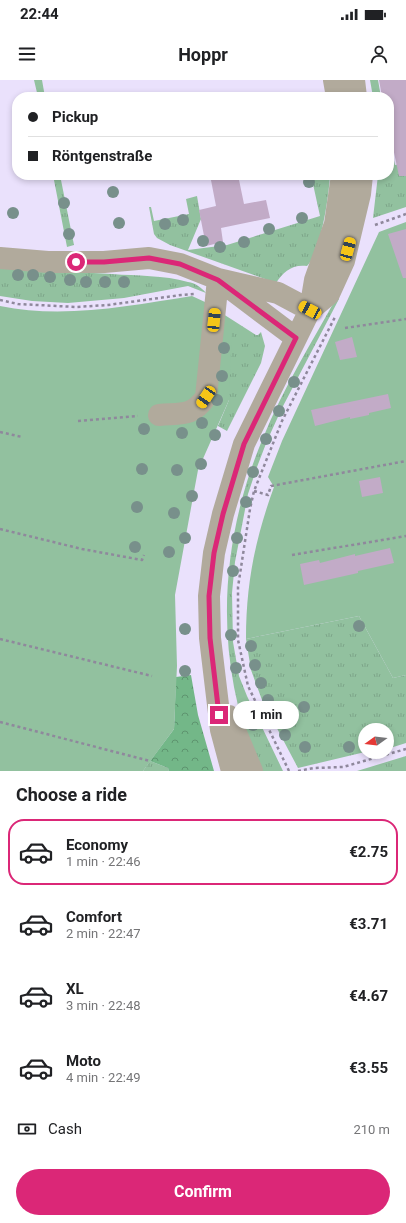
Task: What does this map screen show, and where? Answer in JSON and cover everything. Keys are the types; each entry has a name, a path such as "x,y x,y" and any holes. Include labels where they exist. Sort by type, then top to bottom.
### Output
{"street":[{"path":"334,80 336,92"},
{"path":"354,80 355,92"},
{"path":"232,771 221,730 210,638 209,596 214,553 223,514 244,444 310,310 315,280 335,224 341,180"},
{"path":"310,310 329,294 344,261 360,194 361,180"},
{"path":"0,258 48,262 104,262 149,258 180,264 218,280 278,293 310,310"},
{"path":"218,280 296,338"},
{"path":"159,415 188,413 200,406 206,397 218,280"},
{"path":"215,684 252,771"}],"path":[{"path":"368,227 406,214"},
{"path":"0,300 18,304 76,307 108,305 192,293"},
{"path":"289,771 248,686 238,640 238,587 254,491 282,421 337,312"},
{"path":"345,328 406,319"},
{"path":"78,421 159,415"},
{"path":"0,432 22,437"},
{"path":"254,491 268,495 271,486 406,461"},
{"path":"0,529 82,549 142,560 144,555"},
{"path":"292,555 406,536"},
{"path":"0,639 152,676"},
{"path":"0,722 150,761"},
{"path":"298,771 314,768 343,767 406,749"}],"green space":[{"path":"34,80 42,80 44,92 37,92"},
{"path":"370,80 378,80 380,92 372,92"},
{"path":"394,160 395,165 406,163 406,207 373,218 377,180 394,180"},
{"path":"54,180 61,180 74,245 67,247"},
{"path":"312,180 330,180 323,223 312,259 307,266 297,266 285,272 276,283 170,245 157,238 154,234 149,207 151,207 154,221 189,214 186,199 197,196 201,219 188,250 227,245 320,216"},
{"path":"406,222 406,675 393,678 359,616 246,639 246,619 250,580 257,543 274,487 268,477 282,441 379,232"},
{"path":"0,266 170,278 193,283 206,293 188,286 124,298 68,303 32,301 0,296"},
{"path":"338,295 339,299 282,408 267,441 248,494 235,562 232,593 233,642 239,676 283,771 260,771 245,730 234,688 228,646 227,604 230,562 237,520 248,479 263,438 289,383"},
{"path":"192,296 205,302 218,318 232,328 229,400 198,470 175,595 177,666 174,729 143,771 0,771 0,306 24,310 48,311 96,310"},
{"path":"220,312 256,335 261,332 265,346 261,363 227,431 218,426 229,400 218,318"},
{"path":"359,616 393,678 406,675 406,743 394,747 394,723 358,723 358,754 298,768 262,700 251,670 246,639"},
{"path":"191,675 198,715 214,771 169,771 168,768 150,761 174,729 176,677"},
{"path":"406,756 406,771 357,771"},
{"path":"150,761 168,768 169,771 143,771"}],"building":[{"path":"379,80 406,80 406,176 399,176 394,152 394,92 381,92"},
{"path":"211,180 239,180 244,204 266,200 270,218 221,228 223,242 206,246 199,210 216,206"},
{"path":"406,229 406,278 403,278 388,234"},
{"path":"352,337 357,357 340,360 335,342"},
{"path":"388,394 391,408 369,413 369,415 350,419 350,417 315,426 311,410"},
{"path":"380,477 383,493 362,497 359,481"},
{"path":"390,548 394,563 304,585 300,564 319,560 320,563 355,554 355,556"}],"route":[{"path":"76,262 104,262 149,258 180,264 218,280 296,338 244,444 223,514 214,553 209,596 210,638 219,715"}]}
